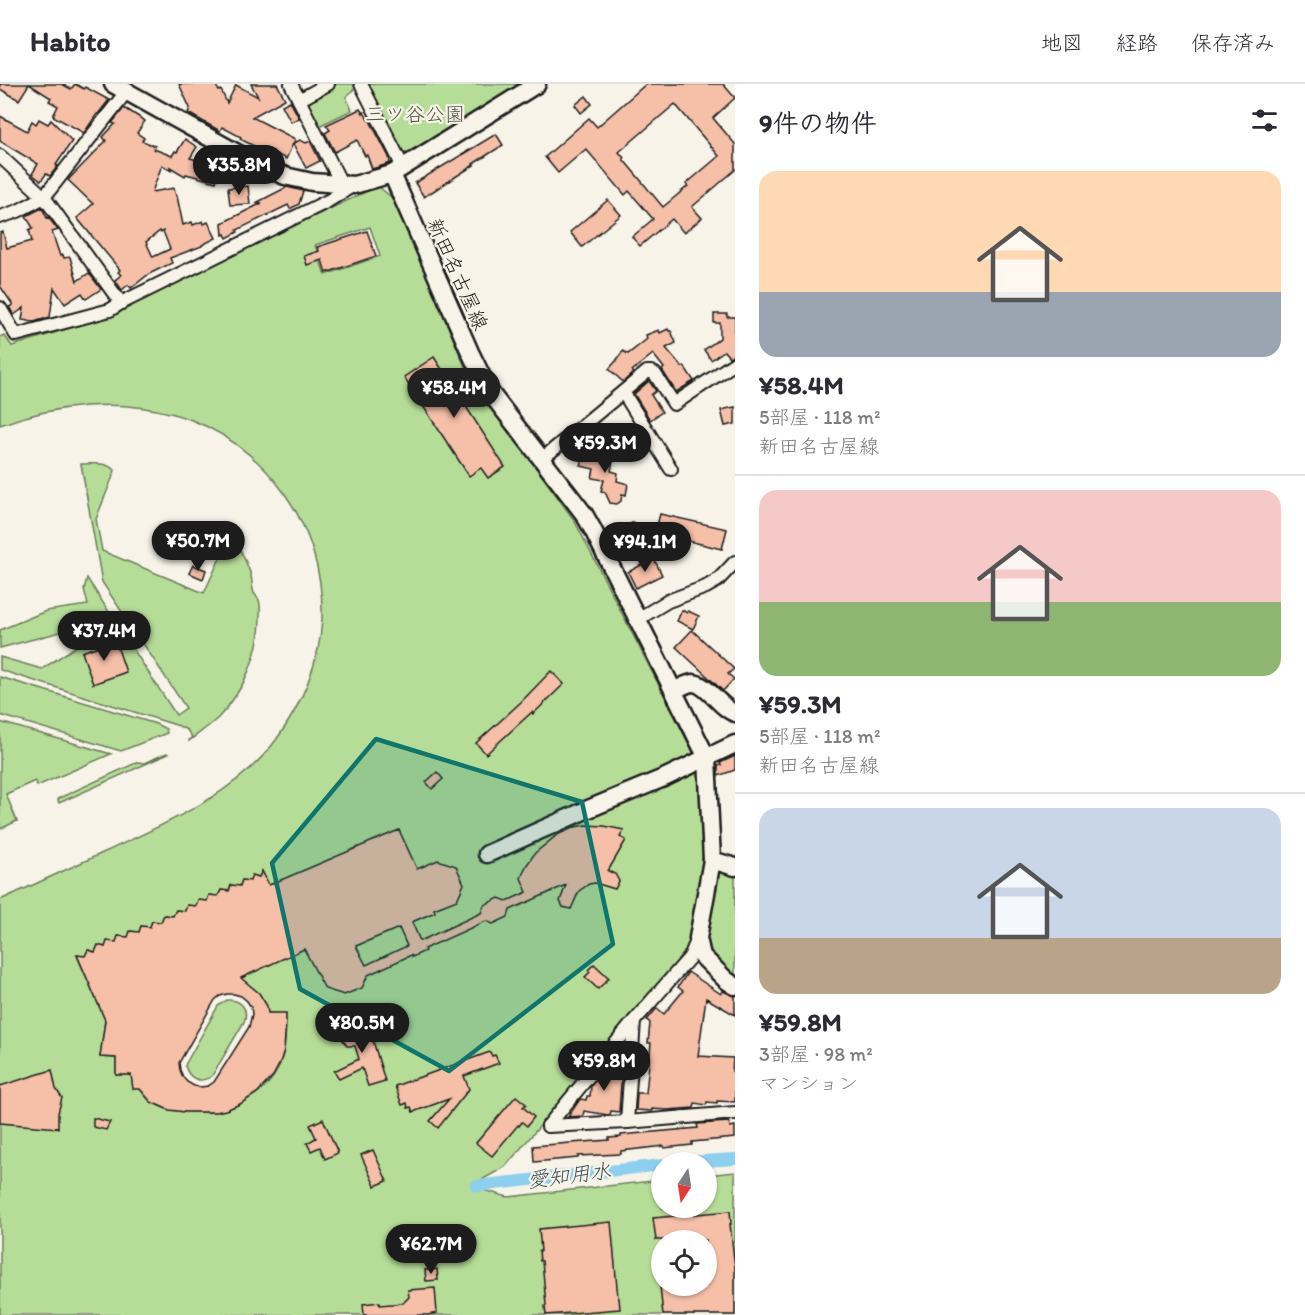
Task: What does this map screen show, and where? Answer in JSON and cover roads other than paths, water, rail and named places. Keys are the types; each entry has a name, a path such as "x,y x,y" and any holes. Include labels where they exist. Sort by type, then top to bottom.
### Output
{"main road":[{"path":"120,88 255,164 285,176 312,182 348,185 397,170 537,84"},
{"name":"新田名古屋線","path":"397,170 485,384 584,514 707,758 712,860 698,938"},
{"path":"674,690 693,683 699,685 727,710 735,713"},
{"path":"487,854 735,744"},
{"path":"712,860 735,867"},
{"path":"698,938 702,956 735,986"}],"street":[{"path":"0,308 16,335 110,310 328,201 348,185 291,84"},
{"path":"299,100 328,84"},
{"path":"361,84 397,170"},
{"path":"0,217 18,212 44,197 120,88"},
{"path":"0,156 44,197 121,303"},
{"path":"542,459 647,372 655,374 674,404 735,363"},
{"path":"623,393 671,469"},
{"path":"638,619 668,601 706,587 718,580 735,562"},
{"path":"698,938 690,957 548,1126 735,1113"},
{"path":"627,1122 634,1021"}],"waterway":[{"name":"愛知用水","path":"717,1160 735,1159"},
{"name":"愛知用水","path":"476,1186 651,1166"}],"park label":[{"name":"三ツ谷公園","path":"415,114"}]}
